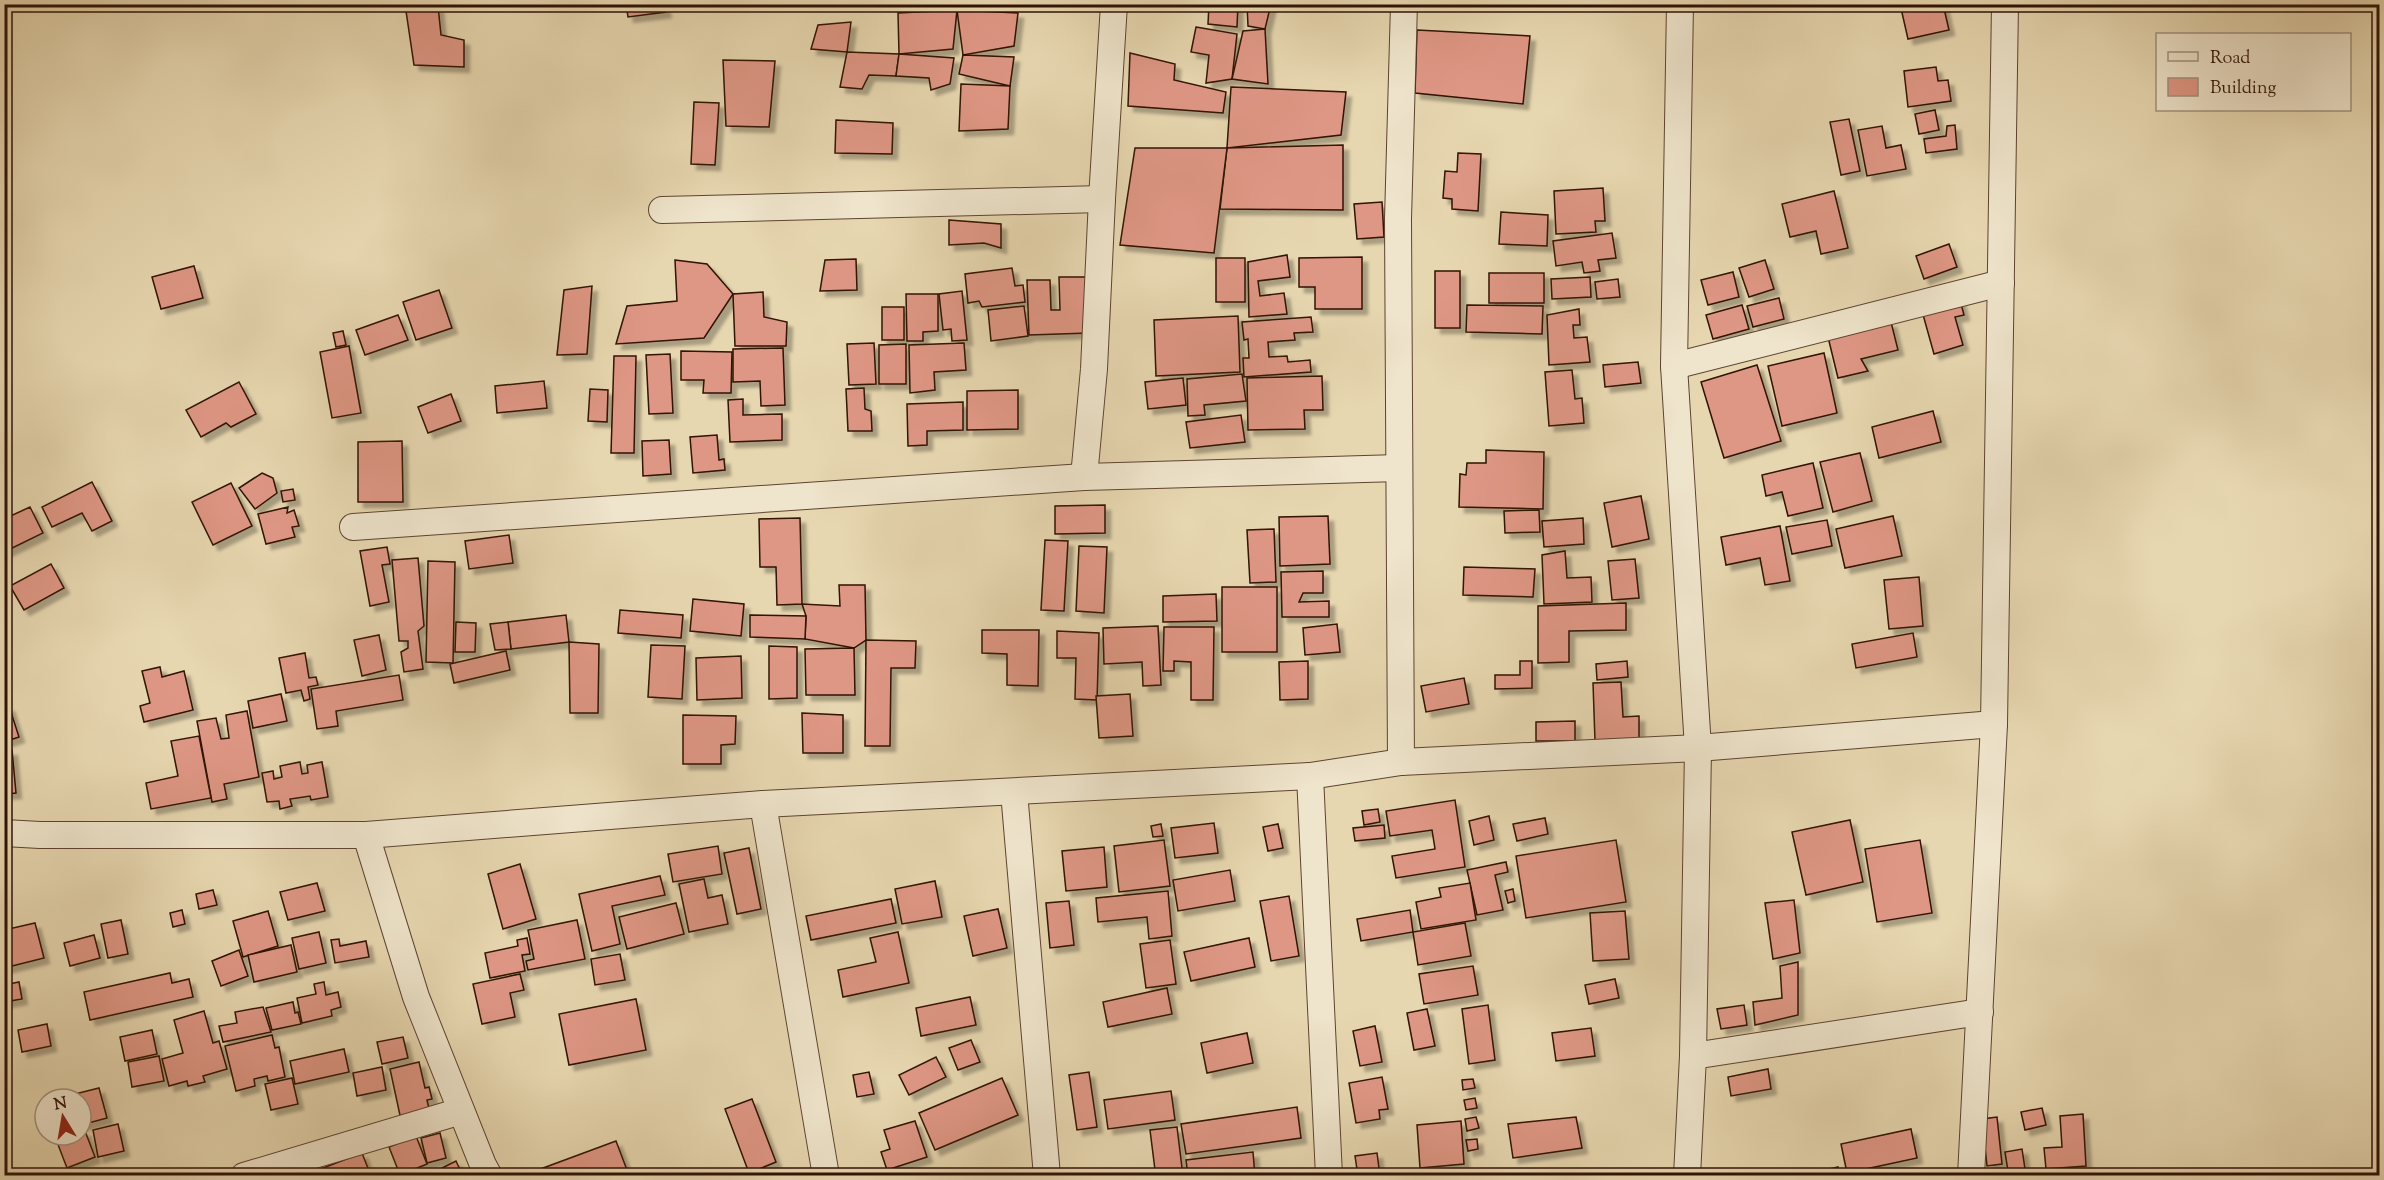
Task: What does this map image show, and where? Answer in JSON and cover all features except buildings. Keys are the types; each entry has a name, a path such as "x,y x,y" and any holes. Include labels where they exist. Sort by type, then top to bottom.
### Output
{"street":[{"path":"1084,477 1094,369 1114,4"},
{"path":"1401,762 1398,219 1404,4"},
{"path":"1680,4 1674,366 1698,748 1693,1056 1687,1176"},
{"path":"1971,1176 1994,724 2005,4"},
{"path":"662,210 1102,199"},
{"path":"1674,366 2001,283"},
{"path":"353,526 1084,477 1399,468"},
{"path":"4,833 40,835 366,835 763,804 1310,776 1401,762 1698,748 1994,724"},
{"path":"1310,776 1329,1176"},
{"path":"1014,792 1047,1176"},
{"path":"763,804 826,1176"},
{"path":"366,835 416,997 489,1176"},
{"path":"1693,1056 1980,1012"},
{"path":"244,1176 280,1170 461,1111"}]}
